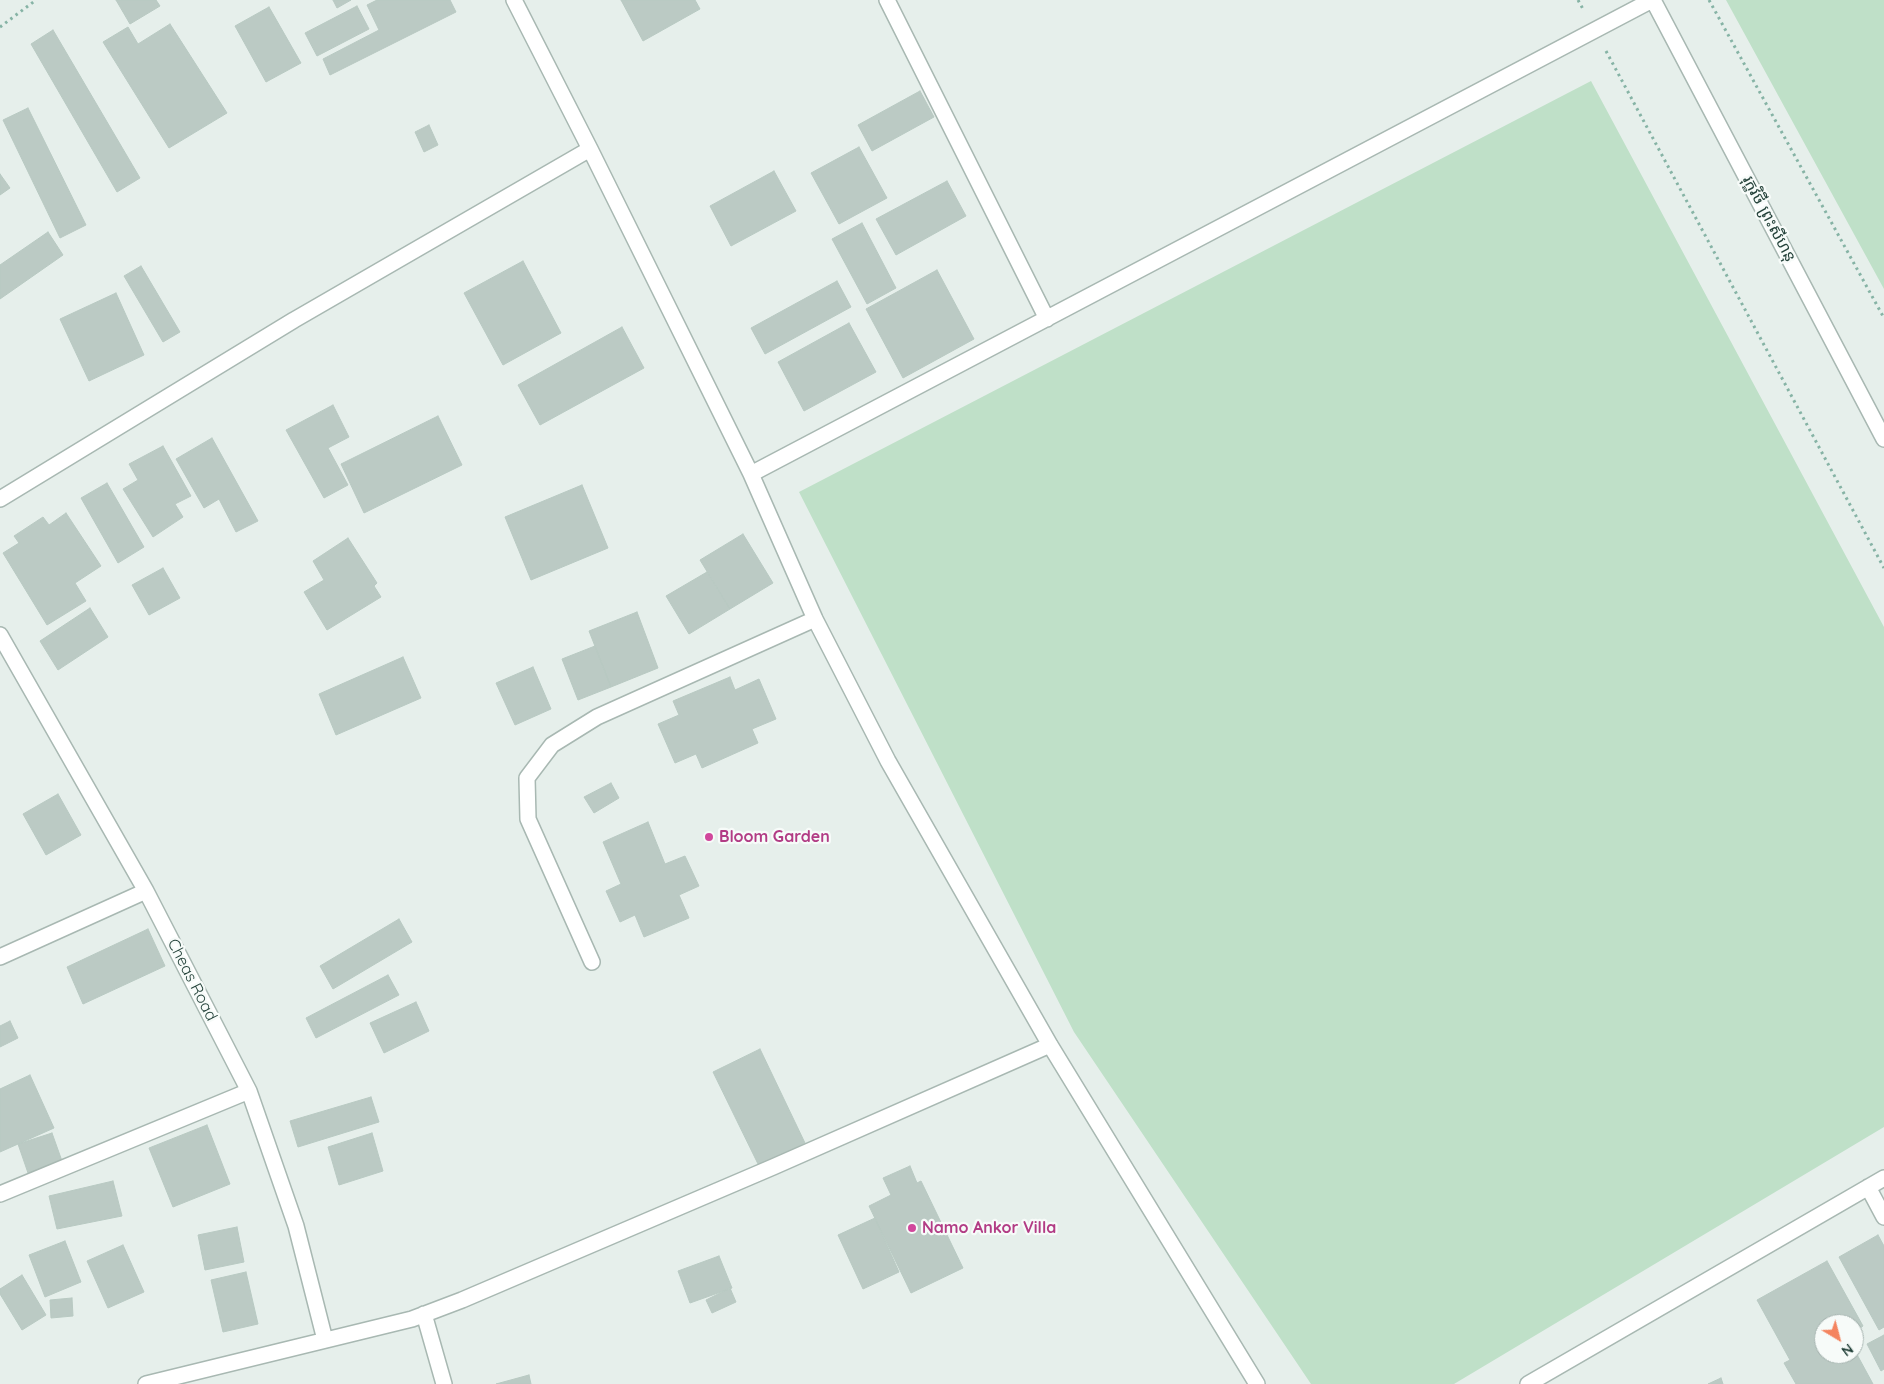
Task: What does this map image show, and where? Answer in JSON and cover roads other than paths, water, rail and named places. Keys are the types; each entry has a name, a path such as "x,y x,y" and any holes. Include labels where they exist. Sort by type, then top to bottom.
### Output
{"street":[{"path":"514,0 751,474 815,620 888,761 1050,1044 1257,1384"},
{"path":"887,0 1047,319"},
{"path":"751,474 1652,0"},
{"name":"រុក្ខវិថី ព្រះសីហនុ","path":"1652,0 1884,439"},
{"path":"0,499 294,320 590,149"},
{"path":"592,962 528,819 527,778 552,745 597,718 815,620"},
{"name":"Cheas Road","path":"0,635 146,891 249,1092 296,1226 325,1340"},
{"path":"0,957 146,891"},
{"path":"146,1384 424,1314 471,1296 773,1167 1050,1044"},
{"path":"0,1194 249,1092"},
{"path":"1528,1384 1884,1178"},
{"path":"1868,1187 1884,1217"},
{"path":"424,1314 444,1384"}],"place":[{"name":"Bloom Garden","path":"709,837"},
{"name":"Namo Ankor Villa","path":"912,1228"}]}
